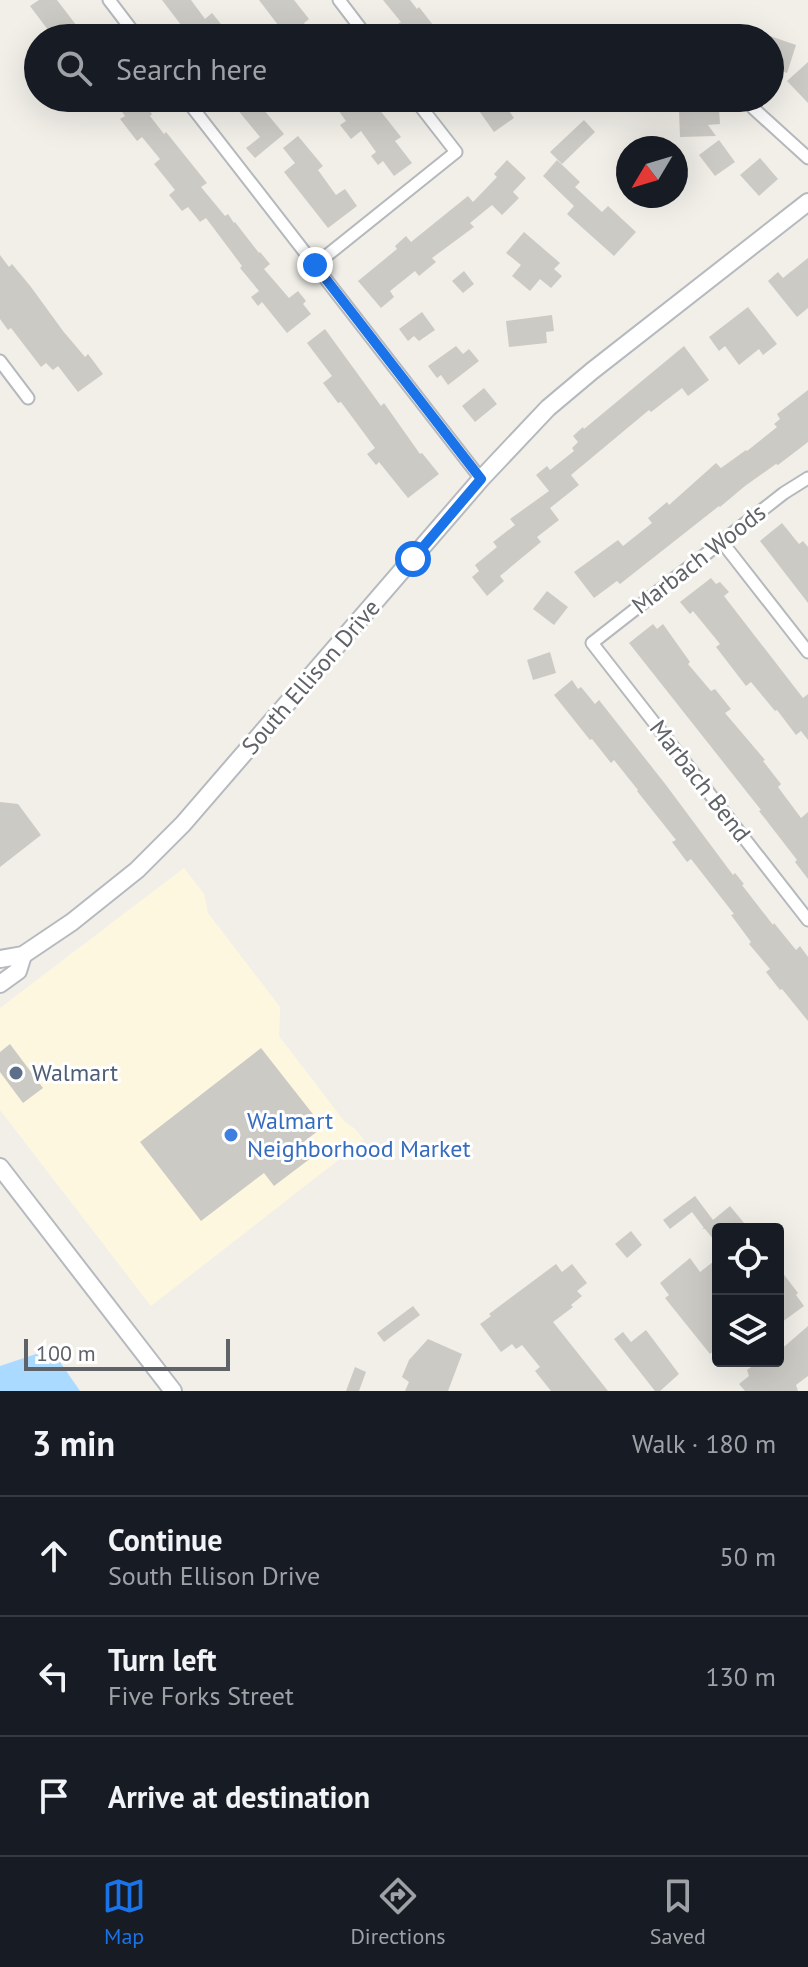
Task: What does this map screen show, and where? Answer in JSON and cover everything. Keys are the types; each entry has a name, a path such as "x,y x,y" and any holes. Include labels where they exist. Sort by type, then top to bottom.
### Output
{"street":[{"path":"109,0 127,24"},
{"path":"339,0 357,24"},
{"path":"196,112 481,479"},
{"path":"315,265 456,152 425,112"},
{"path":"757,112 808,158"},
{"name":"South Ellison Drive","path":"0,959 23,955 72,922 137,870 183,824 481,479 548,408 808,202"},
{"path":"0,361 28,398"},
{"name":"Marbach Woods","path":"592,643 784,493 808,478"},
{"path":"722,542 808,652"},
{"name":"Marbach Bend","path":"592,643 808,920"},
{"name":"South Ellison Drive","path":"0,984 18,971 23,955"},
{"path":"0,1167 173,1391"}],"shaded area":[{"path":"184,868 204,894 208,913 280,1007 279,1036 344,1121 364,1140 151,1306 0,1110 0,1008"}],"water":[{"path":"51,1349 80,1391 0,1391 0,1366"}],"building":[{"path":"39,0 57,0 75,24 44,24 30,6"},
{"path":"162,0 191,0 205,19 212,13 221,24 180,24"},
{"path":"259,0 294,0 309,19 305,24 277,24"},
{"path":"383,0 410,0 432,24 398,24 401,22"},
{"path":"784,41 796,45 787,73 784,72"},
{"path":"808,62 808,103 787,81"},
{"path":"122,112 150,112 150,116 164,134 166,132 207,183 201,187 270,264 264,269 289,298 298,291 311,314 287,333 262,302 258,306 251,297 259,291 240,268 242,266 206,218 200,222 188,207 182,211 169,195 175,190 154,164 160,159 142,137 137,141 120,119 125,116"},
{"path":"239,112 266,112 284,134 255,158 246,148 260,137"},
{"path":"340,112 381,112 401,137 395,141 412,163 394,176 383,161 378,165 371,156 376,152 361,131 351,139 340,125 346,121"},
{"path":"480,112 510,112 514,118 494,132"},
{"path":"679,112 719,112 720,124 708,125 716,136 680,136"},
{"path":"584,120 595,132 562,164 550,152"},
{"path":"298,136 323,166 318,170 336,195 345,189 357,206 328,228 284,172 295,163 283,148"},
{"path":"719,140 735,162 715,176 699,155"},
{"path":"760,158 778,179 759,196 740,175"},
{"path":"507,160 526,178 513,192 519,198 502,215 492,205 470,223 474,227 432,258 436,262 419,276 415,271 390,291 394,297 381,308 358,281 397,249 395,246 406,236 411,242 468,196 473,202 497,177 494,174"},
{"path":"557,160 580,182 575,187 602,212 608,206 636,232 614,256 567,214 574,206 543,176"},
{"path":"524,232 560,263 554,269 562,276 551,288 540,279 530,291 512,276 521,265 506,253"},
{"path":"0,255 9,267 12,264 63,331 85,357 88,354 103,374 78,392 58,366 53,370 46,363 41,367 11,328 8,330 0,319"},
{"path":"808,258 808,308 797,317 768,281 778,272 783,278"},
{"path":"464,271 474,284 463,293 452,281"},
{"path":"748,307 777,344 763,355 759,349 739,365 725,346 719,351 709,337"},
{"path":"422,312 435,330 419,341 414,336 408,341 399,329"},
{"path":"552,315 554,331 546,332 547,343 509,347 506,321"},
{"path":"325,329 381,406 384,403 420,454 439,474 408,498 379,462 376,465 367,454 375,448 323,383 332,376 307,343"},
{"path":"456,346 463,354 469,349 479,361 448,385 441,375 437,378 428,366"},
{"path":"684,346 709,380 688,396 682,388 651,412 649,410 571,475 579,485 550,508 559,520 537,537 541,542 500,576 504,581 487,596 472,577 479,571 475,565 497,547 493,542 515,525 510,519 549,491 536,475 547,466 550,470 574,451 572,448 578,442 573,436"},
{"path":"484,388 497,404 475,422 462,406"},
{"path":"808,390 808,442 745,486 620,584 617,581 594,598 574,572 618,540 623,546 652,523 648,518 667,502 669,505 716,463 721,468 747,451 777,427 774,424 780,419 777,414"},
{"path":"782,523 799,544 803,541 808,547 808,603 760,541"},
{"path":"711,578 729,592 724,596 803,698 808,694 808,740 801,731 796,735 751,682 746,686 716,647 720,644 693,611 690,614 680,602"},
{"path":"547,591 568,607 554,625 533,609"},
{"path":"653,624 657,629 663,624 690,662 688,664 731,709 725,713 765,760 781,784 778,787 801,818 808,812 808,879 761,810 629,643"},
{"path":"550,652 556,673 533,680 527,660"},
{"path":"572,680 595,704 599,700 773,925 796,950 800,946 808,957 808,1021 766,972 770,969 749,944 751,942 731,915 734,914 691,859 687,862 672,842 676,840 638,790 614,760 611,763 590,740 554,695"},
{"path":"0,802 18,804 41,835 0,867"},
{"path":"10,1044 43,1088 23,1103 0,1072 0,1052"},
{"name":"Walmart Neighborhood Market","path":"261,1048 323,1127 301,1144 311,1158 274,1186 264,1173 201,1221 140,1142"},
{"path":"695,1196 713,1220 730,1206 744,1223 712,1223 712,1238 702,1229 692,1212 670,1229 663,1220"},
{"path":"631,1231 642,1245 627,1258 615,1244"},
{"path":"690,1258 700,1272 712,1263 710,1354 665,1298 669,1295 660,1283"},
{"path":"556,1264 562,1272 572,1264 587,1283 577,1291 582,1296 571,1305 573,1307 553,1322 608,1391 551,1391 535,1371 540,1367 522,1345 516,1349 512,1344 501,1352 480,1324"},
{"path":"784,1275 798,1293 796,1295 804,1306 784,1321"},
{"path":"413,1306 420,1315 384,1342 377,1333"},
{"path":"808,1326 808,1376 796,1385 798,1391 745,1391 739,1384 749,1376 747,1370 751,1367 784,1367 784,1347"},
{"path":"646,1330 679,1374 660,1391 655,1391 614,1339 623,1332 631,1342"},
{"path":"428,1339 462,1354 448,1391 405,1391 409,1382 402,1377 409,1360"},
{"path":"355,1367 366,1372 359,1391 346,1391"}],"place":[{"name":"Walmart","path":"16,1073"},
{"name":"Walmart Neighborhood Market","path":"231,1135"}],"route":[{"path":"315,265 481,479 413,559"}]}
